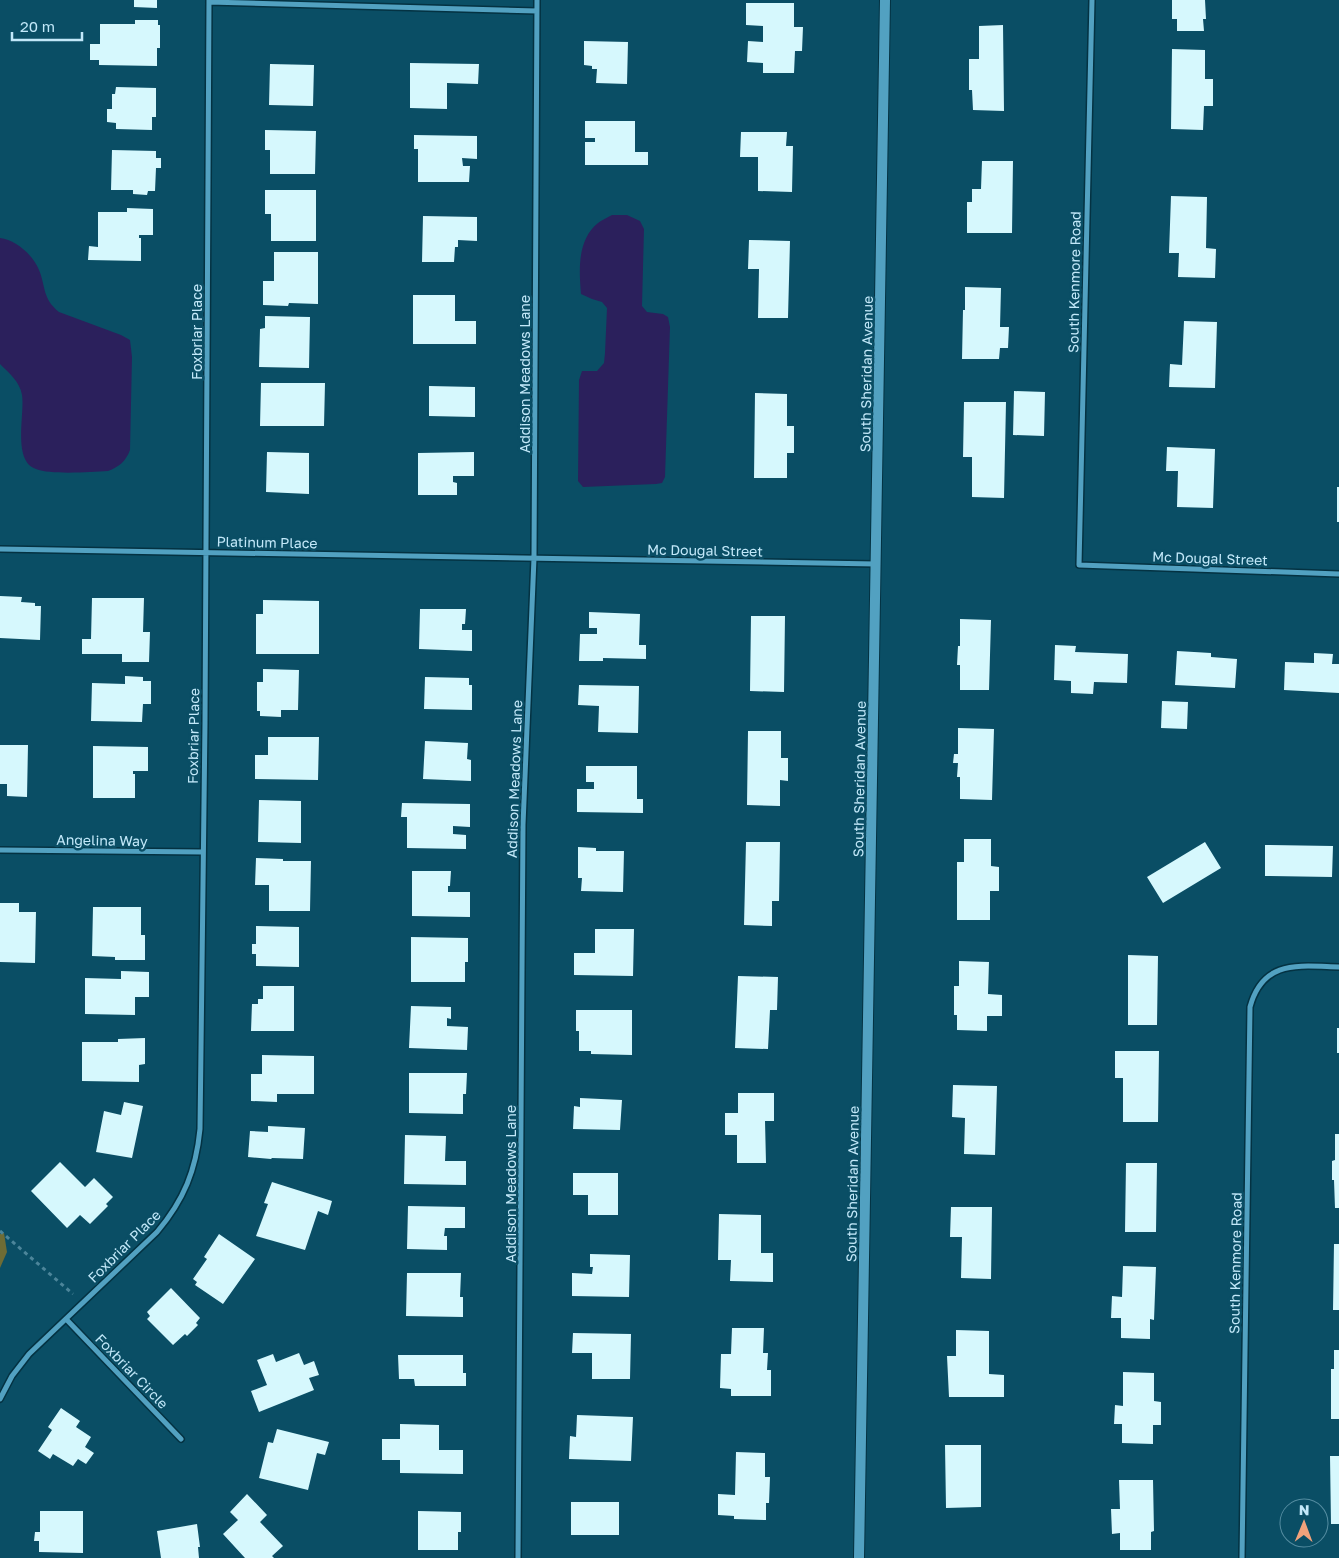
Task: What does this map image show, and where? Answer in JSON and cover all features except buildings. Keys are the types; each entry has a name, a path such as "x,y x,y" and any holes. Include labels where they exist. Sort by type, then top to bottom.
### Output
{"street":[{"name":"Addison Meadows Lane","path":"518,1558 523,825 534,558 537,0"},
{"name":"South Sheridan Avenue","path":"859,1558 885,0"},
{"name":"South Kenmore Road","path":"1079,565 1092,0"},
{"path":"209,1 537,11"},
{"name":"Foxbriar Place","path":"0,1398 12,1376 29,1354 157,1232 168,1219 185,1190 196,1159 200,1129 209,1"},
{"name":"Platinum Place","path":"0,549 534,558"},
{"name":"Mc Dougal Street","path":"534,558 876,564"},
{"name":"Mc Dougal Street","path":"1079,565 1339,574"},
{"name":"Angelina Way","path":"0,850 203,852"},
{"name":"South Kenmore Road","path":"1242,1558 1250,1007 1255,993 1264,979 1270,974 1292,966 1339,967"},
{"name":"Foxbriar Circle","path":"66,1319 181,1439"}],"path":[{"path":"0,1231 82,1303"}],"shaded area":[{"path":"612,215 627,215 640,221 644,229 642,306 647,312 663,314 668,317 670,327 665,477 662,483 656,484 583,487 578,481 579,380 582,371 597,371 604,363 607,308 602,302 581,294 580,265 583,247 591,230 598,223"},
{"path":"0,238 18,245 33,259 39,270 47,297 59,312 130,340 132,357 130,450 119,465 108,471 71,473 43,471 29,464 24,457 21,436 21,390 14,378 0,364"},
{"path":"4,1233 7,1252 0,1268 0,1234"}]}
